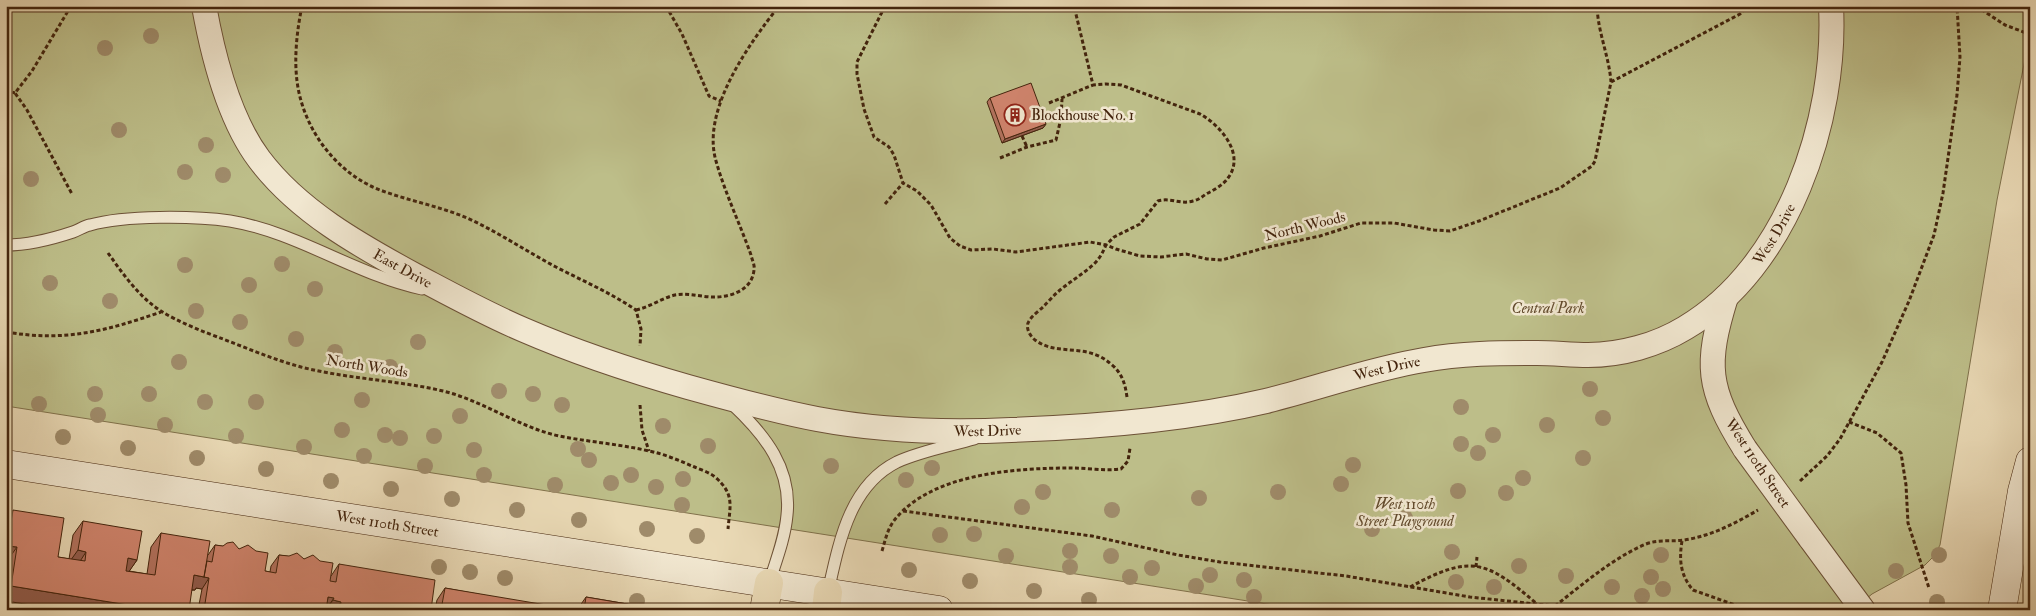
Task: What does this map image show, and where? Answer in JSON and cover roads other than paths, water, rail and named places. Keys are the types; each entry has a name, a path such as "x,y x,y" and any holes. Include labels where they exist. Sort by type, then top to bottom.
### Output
{"main road":[{"path":"2002,610 2022,491 2030,461"},
{"name":"West 110th Street","path":"6,464 769,583 827,601 939,610"},
{"path":"764,610 769,583"}],"street":[{"name":"East Drive","path":"204,6 213,48 243,133 261,162 294,197 340,232 397,266 517,328 648,376 723,396"},
{"name":"West Drive","path":"723,396 782,412 854,425 933,430 1008,430 1097,424 1228,408 1265,401 1381,369 1429,358 1487,353 1610,354 1650,344 1668,337 1700,318 1726,297 1750,270 1776,232 1791,204 1816,136 1828,78 1832,26 1831,6"},
{"name":"West 110th Street","path":"1726,297 1713,346 1713,375 1718,400 1745,449 1863,610"}],"lane":[{"path":"6,245 39,241 73,232 90,225 118,220 183,218 213,220 244,224 274,233 335,259 416,288 458,297"},
{"path":"723,396 760,432 771,447 784,474 787,516 769,583"},
{"path":"827,601 847,524 855,504 867,484 887,468 911,457 1008,430"}],"place":[{"name":"Blockhouse No. 1","path":"1015,115"}],"park label":[{"name":"Central Park","path":"1548,308"},
{"name":"West 110th Street Playground","path":"1405,512"}]}
